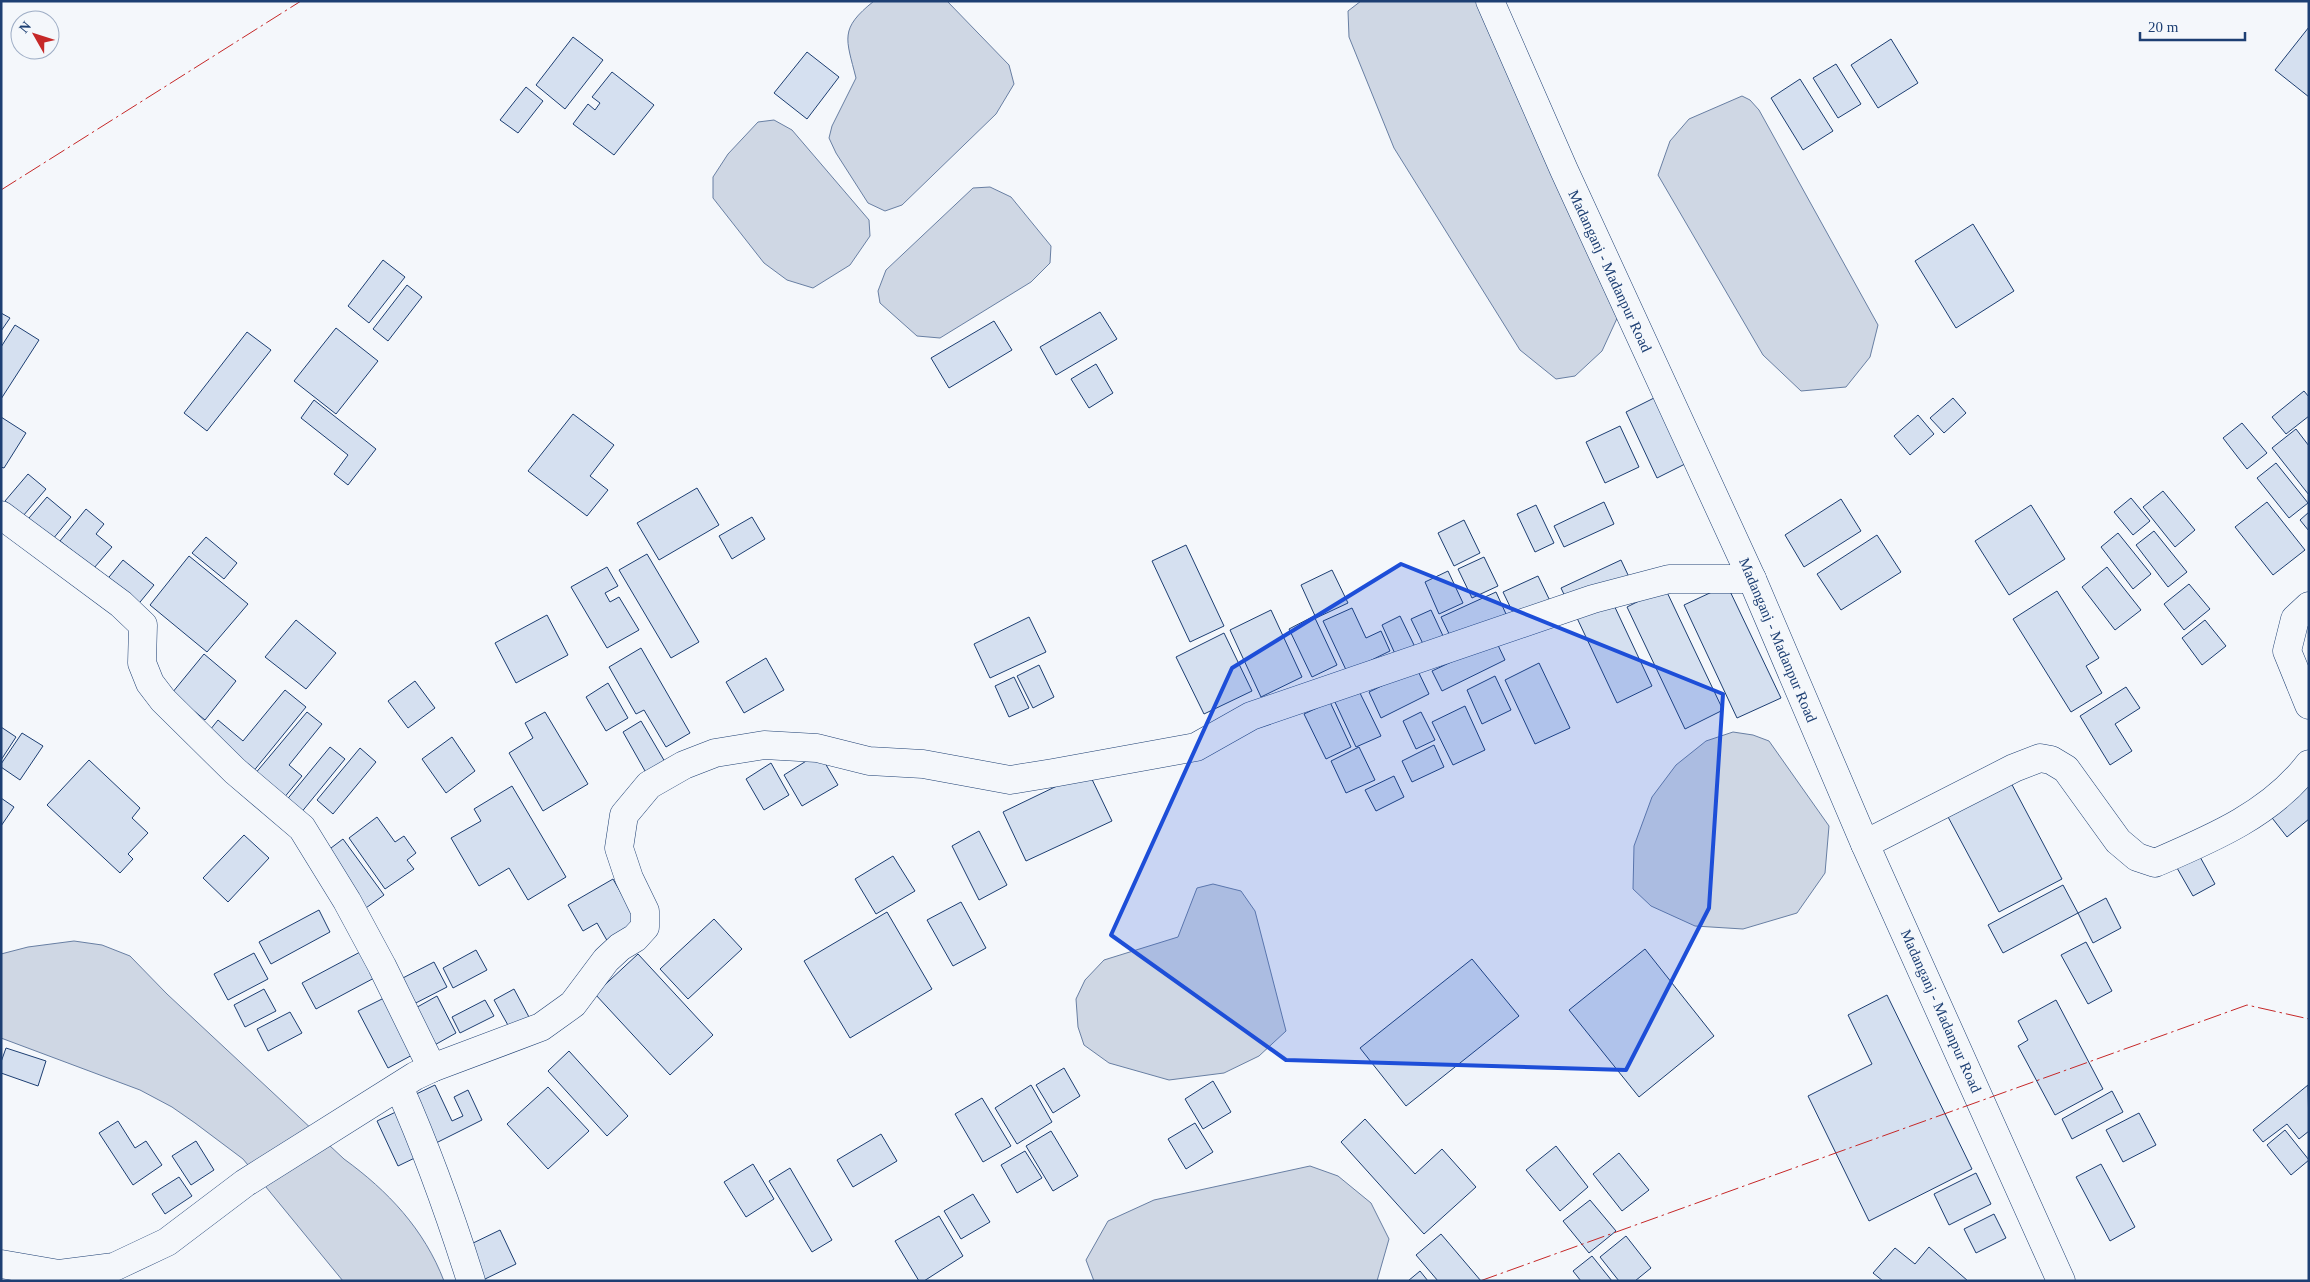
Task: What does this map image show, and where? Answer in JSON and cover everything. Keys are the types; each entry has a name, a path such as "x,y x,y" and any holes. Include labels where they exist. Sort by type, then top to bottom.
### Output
{"street":[{"name":"Madanganj - Madanpur Road","path":"1490,1 1564,170 1752,579 1865,844 2061,1281"},
{"path":"1,515 120,604 143,625 142,662 150,683 163,700 235,771 302,828 347,902 382,966 432,1068"},
{"path":"1,1264 59,1274 114,1268 167,1242 245,1183 398,1087 432,1068 541,1027 573,1004 606,960 620,947 635,938 645,927 645,910 629,878 619,848 624,815 649,785 684,765 715,753 764,745 817,748 870,761 923,764 1010,780 1053,773 1196,747 1251,716 1593,599 1669,579 1752,579"},
{"path":"2309,606 2295,620 2287,651 2309,705"},
{"path":"1865,844 2014,768 2040,758 2051,760 2066,769 2118,841 2137,857 2155,863 2202,843 2237,824 2276,799 2309,764"},
{"path":"398,1087 423,1142 441,1189 471,1281"}],"highlighted area":[{"path":"1401,564 1723,694 1709,908 1626,1070 1286,1060 1111,935 1232,668"}],"shaded area":[{"path":"874,1 947,1 1009,65 1014,84 996,114 902,205 885,211 868,203 836,153 829,138 832,126 856,78 848,43 850,27 855,19"},
{"path":"1361,1 1486,1 1619,314 1602,351 1575,376 1556,379 1520,350 1394,148 1349,37 1348,11"},
{"path":"1742,96 1750,100 1759,110 1878,325 1870,357 1846,387 1801,391 1763,355 1658,175 1670,141 1689,119"},
{"path":"774,120 792,130 869,220 870,236 850,265 813,288 787,280 764,263 713,198 713,177 728,154 758,122"},
{"path":"990,187 1011,197 1051,246 1050,263 1031,282 940,338 917,336 880,303 878,291 886,270 973,188"},
{"path":"1733,732 1753,735 1769,741 1829,826 1825,873 1797,913 1743,929 1695,926 1651,906 1633,889 1634,846 1652,797 1676,765 1706,741"},
{"path":"1213,884 1241,891 1255,911 1286,1031 1259,1056 1224,1073 1169,1080 1109,1063 1084,1045 1078,1027 1076,999 1085,980 1104,960 1178,937 1197,888"},
{"path":"74,941 102,945 130,956 167,994 344,1159 390,1198 403,1212 426,1244 444,1281 343,1281 243,1159 195,1123 172,1107 140,1090 1,1038 1,954 28,947"},
{"path":"1310,1166 1338,1176 1371,1203 1389,1239 1377,1281 1094,1281 1086,1260 1108,1221 1154,1200"}],"building":[{"path":"2309,27 2309,97 2275,70"},
{"path":"573,37 603,60 565,109 536,85"},
{"path":"1891,39 1918,83 1878,108 1851,65"},
{"path":"807,52 839,77 807,119 774,93"},
{"path":"1836,64 1861,104 1838,118 1813,78"},
{"path":"612,72 654,105 614,155 573,124 588,104 595,110 600,103 592,97"},
{"path":"1800,79 1833,131 1803,150 1771,98"},
{"path":"526,87 543,101 518,133 500,120"},
{"path":"1973,224 2014,291 1956,328 1915,261"},
{"path":"383,260 405,277 369,323 348,306"},
{"path":"407,285 422,297 388,341 373,329"},
{"path":"1100,312 1117,339 1056,375 1040,347"},
{"path":"1,313 10,318 1,331"},
{"path":"994,321 1012,350 949,388 931,358"},
{"path":"15,325 39,340 1,399 1,347"},
{"path":"336,328 378,361 336,414 294,381"},
{"path":"247,332 271,350 207,431 184,413"},
{"path":"1096,364 1113,393 1089,408 1071,379"},
{"path":"2304,391 2309,397 2309,416 2286,434 2272,417"},
{"path":"1666,392 1697,458 1657,478 1626,412"},
{"path":"1953,398 1966,413 1944,433 1930,418"},
{"path":"314,400 376,449 348,485 334,474 348,455 301,418"},
{"path":"573,414 614,445 590,476 608,490 587,516 528,471"},
{"path":"1918,415 1934,434 1910,455 1894,436"},
{"path":"1,417 26,433 4,468 1,467"},
{"path":"2242,423 2267,453 2247,469 2223,438"},
{"path":"1620,426 1639,467 1605,483 1586,442"},
{"path":"2296,429 2309,446 2309,495 2272,448"},
{"path":"2276,463 2308,503 2289,518 2257,478"},
{"path":"28,474 46,489 23,516 5,501"},
{"path":"697,488 719,525 659,560 637,523"},
{"path":"2163,491 2195,530 2175,547 2143,507"},
{"path":"47,497 71,517 48,545 23,525"},
{"path":"2131,498 2150,521 2133,535 2114,512"},
{"path":"1841,499 1861,531 1804,567 1785,535"},
{"path":"1604,502 1614,524 1564,547 1554,526"},
{"path":"2267,502 2305,550 2273,575 2235,527"},
{"path":"1536,505 1554,543 1535,552 1517,514"},
{"path":"2031,505 2065,559 2009,595 1975,541"},
{"path":"86,509 104,524 96,534 112,547 94,568 60,541"},
{"path":"2309,512 2309,531 2300,520"},
{"path":"752,517 765,539 732,559 719,536"},
{"path":"1464,520 1480,553 1454,566 1438,533"},
{"path":"2154,531 2187,572 2168,587 2136,545"},
{"path":"2118,533 2151,574 2133,589 2101,547"},
{"path":"1877,535 1901,572 1841,610 1817,574"},
{"path":"206,537 237,563 224,579 192,553"},
{"path":"1186,545 1224,626 1190,642 1152,561"},
{"path":"647,554 699,642 671,658 619,570"},
{"path":"189,556 248,604 207,652 150,605"},
{"path":"1484,557 1498,586 1472,598 1458,569"},
{"path":"123,560 154,585 136,607 105,582"},
{"path":"1621,560 1629,577 1569,605 1561,588"},
{"path":"607,567 618,586 605,593 610,602 619,597 639,630 607,648 571,587"},
{"path":"2107,567 2141,610 2115,630 2082,587"},
{"path":"1332,570 1348,603 1316,618 1301,585"},
{"path":"1448,571 1463,603 1439,614 1425,582"},
{"path":"1538,576 1551,603 1516,619 1503,592"},
{"path":"2189,584 2210,609 2184,630 2164,604"},
{"path":"1727,585 1781,698 1737,718 1684,605"},
{"path":"1665,588 1723,710 1685,729 1627,607"},
{"path":"2057,591 2099,658 2086,666 2102,693 2071,712 2013,619"},
{"path":"1496,592 1506,614 1452,640 1441,617"},
{"path":"1612,601 1652,686 1617,703 1577,618"},
{"path":"1352,608 1366,638 1381,631 1390,651 1347,672 1323,621"},
{"path":"1271,610 1302,677 1261,697 1230,630"},
{"path":"1431,610 1444,638 1425,648 1411,619"},
{"path":"547,615 568,655 516,683 495,643"},
{"path":"1314,616 1337,665 1312,677 1289,629"},
{"path":"1400,616 1415,647 1396,656 1382,625"},
{"path":"1029,617 1046,652 990,678 974,644"},
{"path":"296,620 336,653 306,689 265,657"},
{"path":"2205,620 2226,646 2202,665 2182,638"},
{"path":"1224,633 1252,691 1204,714 1176,657"},
{"path":"1496,641 1505,660 1442,691 1432,671"},
{"path":"641,648 690,733 666,747 644,710 636,714 609,667"},
{"path":"204,654 236,681 205,720 172,693"},
{"path":"766,658 784,690 744,713 726,682"},
{"path":"1539,663 1570,728 1535,744 1505,680"},
{"path":"1039,665 1054,697 1033,708 1017,676"},
{"path":"1417,669 1429,694 1381,718 1369,692"},
{"path":"1495,676 1511,710 1482,724 1467,690"},
{"path":"1014,677 1029,708 1009,717 995,686"},
{"path":"415,681 435,708 408,728 388,701"},
{"path":"608,683 628,718 606,731 586,697"},
{"path":"2126,687 2140,708 2115,724 2132,751 2110,765 2080,716"},
{"path":"1358,689 1381,736 1356,747 1334,700"},
{"path":"285,690 306,707 252,773 206,735 218,720 243,741"},
{"path":"1330,702 1351,747 1326,759 1304,714"},
{"path":"1465,706 1485,750 1453,765 1432,722"},
{"path":"307,712 322,724 289,765 302,776 283,799 254,775"},
{"path":"545,712 588,784 543,811 509,753 533,738 525,723"},
{"path":"1421,712 1435,740 1416,749 1403,721"},
{"path":"641,721 668,767 649,778 623,732"},
{"path":"1,727 16,737 1,760"},
{"path":"22,733 43,746 20,780 1,767 1,764"},
{"path":"452,737 475,771 446,793 422,759"},
{"path":"1434,745 1444,767 1412,782 1402,761"},
{"path":"330,747 345,759 300,814 285,802"},
{"path":"1359,747 1375,780 1346,793 1331,761"},
{"path":"360,748 376,762 333,814 317,800"},
{"path":"819,753 838,785 802,806 784,775"},
{"path":"89,760 140,808 132,818 148,833 128,854 133,859 120,873 47,805"},
{"path":"771,763 789,795 764,810 746,779"},
{"path":"1088,771 1112,821 1026,861 1003,812"},
{"path":"1394,776 1404,797 1376,811 1365,790"},
{"path":"2010,781 2062,879 1999,912 1947,815"},
{"path":"2309,782 2309,819 2287,837 2269,814"},
{"path":"512,786 566,877 528,900 509,868 479,886 451,838 481,821 474,809"},
{"path":"1,798 14,807 1,826"},
{"path":"377,817 395,842 404,836 416,853 407,860 414,869 385,889 349,838"},
{"path":"979,831 1007,885 979,900 952,846"},
{"path":"244,835 269,858 228,902 203,878"},
{"path":"343,839 384,895 363,910 323,854"},
{"path":"2199,855 2215,884 2193,896 2177,868"},
{"path":"893,856 915,891 876,914 855,879"},
{"path":"613,879 640,926 609,944 597,923 583,931 568,905"},
{"path":"2063,885 2078,913 2003,953 1988,925"},
{"path":"2106,898 2121,928 2093,943 2078,913"},
{"path":"961,902 986,948 953,966 927,920"},
{"path":"319,910 330,932 271,964 259,942"},
{"path":"887,912 932,989 850,1038 804,961"},
{"path":"714,919 742,949 688,999 660,969"},
{"path":"2086,942 2112,991 2088,1004 2061,955"},
{"path":"1645,949 1714,1036 1639,1097 1569,1010"},
{"path":"476,950 487,970 453,988 443,968"},
{"path":"362,951 376,977 316,1009 302,983"},
{"path":"254,953 268,979 228,1000 214,974"},
{"path":"638,954 713,1035 670,1075 595,994"},
{"path":"1472,959 1519,1016 1406,1106 1360,1048"},
{"path":"434,962 447,987 410,1006 397,981"},
{"path":"264,989 276,1011 245,1027 234,1005"},
{"path":"514,989 529,1017 509,1027 494,1000"},
{"path":"1887,995 1972,1169 1869,1221 1808,1096 1872,1064 1848,1015"},
{"path":"437,996 456,1033 431,1047 412,1010"},
{"path":"386,997 416,1053 388,1068 358,1011"},
{"path":"485,1000 494,1016 460,1033 452,1017"},
{"path":"2056,1000 2103,1089 2055,1115 2018,1046 2028,1040 2018,1021"},
{"path":"290,1012 302,1033 268,1051 257,1029"},
{"path":"6,1048 46,1061 38,1086 1,1073 1,1062"},
{"path":"569,1051 628,1116 607,1136 548,1071"},
{"path":"1064,1068 1080,1096 1053,1113 1036,1085"},
{"path":"1213,1081 1231,1112 1203,1129 1185,1099"},
{"path":"435,1085 452,1121 463,1116 454,1097 468,1090 482,1120 434,1144 412,1096"},
{"path":"1031,1085 1052,1122 1017,1144 995,1108"},
{"path":"2308,1085 2309,1131 2299,1139 2287,1124 2263,1142 2253,1130"},
{"path":"548,1087 589,1131 548,1169 507,1124"},
{"path":"2112,1091 2123,1112 2072,1139 2062,1119"},
{"path":"982,1098 1011,1146 983,1162 955,1114"},
{"path":"402,1109 423,1154 398,1166 377,1121"},
{"path":"2139,1113 2156,1145 2123,1162 2106,1130"},
{"path":"1365,1119 1415,1174 1442,1149 1476,1187 1424,1234 1341,1142"},
{"path":"118,1121 135,1148 146,1141 162,1165 133,1185 99,1133"},
{"path":"1195,1123 1213,1152 1186,1169 1168,1139"},
{"path":"2285,1130 2309,1160 2291,1175 2267,1145"},
{"path":"1051,1131 1078,1176 1053,1191 1026,1146"},
{"path":"881,1134 897,1161 853,1187 837,1160"},
{"path":"196,1141 214,1170 191,1185 172,1156"},
{"path":"1556,1146 1588,1187 1560,1211 1526,1170"},
{"path":"1025,1151 1042,1178 1017,1193 1001,1165"},
{"path":"1619,1153 1649,1190 1622,1211 1593,1174"},
{"path":"753,1164 774,1199 746,1217 724,1182"},
{"path":"2101,1164 2135,1227 2110,1241 2076,1177"},
{"path":"790,1168 832,1240 812,1252 769,1181"},
{"path":"1976,1173 1991,1204 1949,1225 1934,1194"},
{"path":"179,1177 192,1196 165,1214 152,1194"},
{"path":"973,1194 990,1222 961,1239 944,1211"},
{"path":"1590,1200 1616,1231 1589,1253 1563,1221"},
{"path":"1994,1214 2006,1238 1976,1253 1964,1229"},
{"path":"939,1216 963,1256 924,1281 919,1281 895,1241"},
{"path":"500,1230 516,1264 483,1280 467,1246"},
{"path":"1441,1234 1481,1281 1438,1281 1416,1255"},
{"path":"1626,1236 1651,1268 1635,1281 1619,1281 1600,1257"},
{"path":"1929,1247 1968,1281 1883,1281 1873,1273 1895,1248 1915,1264"},
{"path":"1592,1256 1612,1281 1581,1281 1573,1271"},
{"path":"1420,1271 1428,1281 1408,1281"}],"power":[{"path":"1,190 301,1"},
{"path":"1480,1281 2247,1005 2309,1019"}]}
